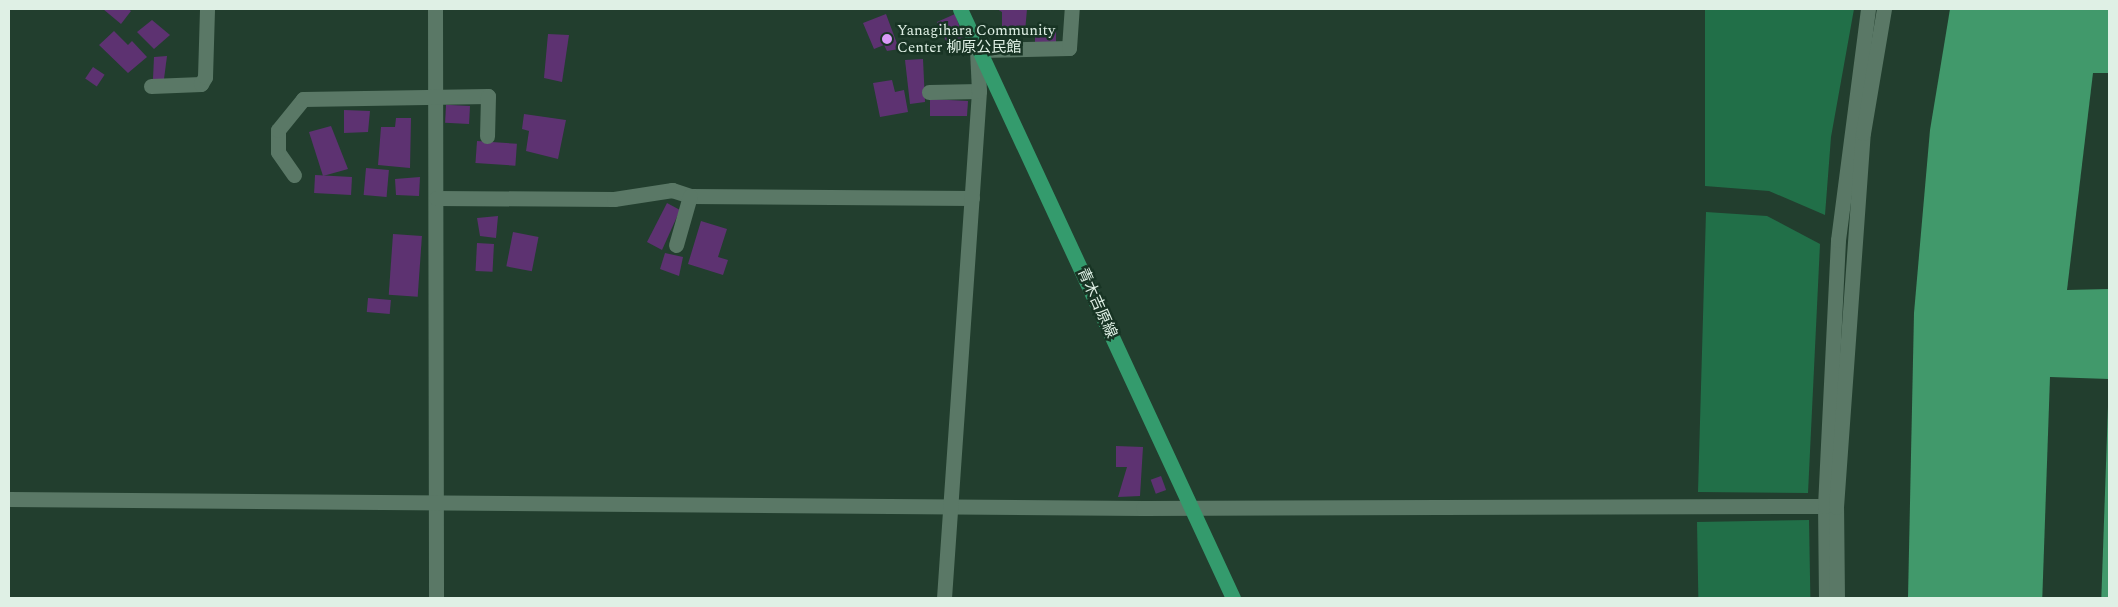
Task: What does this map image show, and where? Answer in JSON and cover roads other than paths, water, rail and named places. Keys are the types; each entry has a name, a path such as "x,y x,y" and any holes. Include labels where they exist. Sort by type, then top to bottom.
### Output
{"main road":[{"name":"青木吉原線","path":"960,9 977,50 1074,252 1187,506 1233,598"}],"street":[{"path":"151,86 201,84 206,77 207,9"},
{"path":"436,9 438,500 436,598"},
{"path":"944,598 979,91 977,50 1069,48 1072,9"},
{"path":"1826,598 1825,506 1838,240 1868,9"},
{"path":"1837,598 1836,507 1863,133 1884,9"},
{"path":"929,92 979,91"},
{"path":"294,175 278,152 278,130 303,99 488,96 487,136"},
{"path":"436,198 614,199 672,190 690,196 972,198"},
{"path":"676,245 690,196"},
{"path":"9,499 438,500 1187,506 1825,506"}],"place":[{"name":"Yanagihara Community Center 柳原公民館","path":"887,39"}]}
